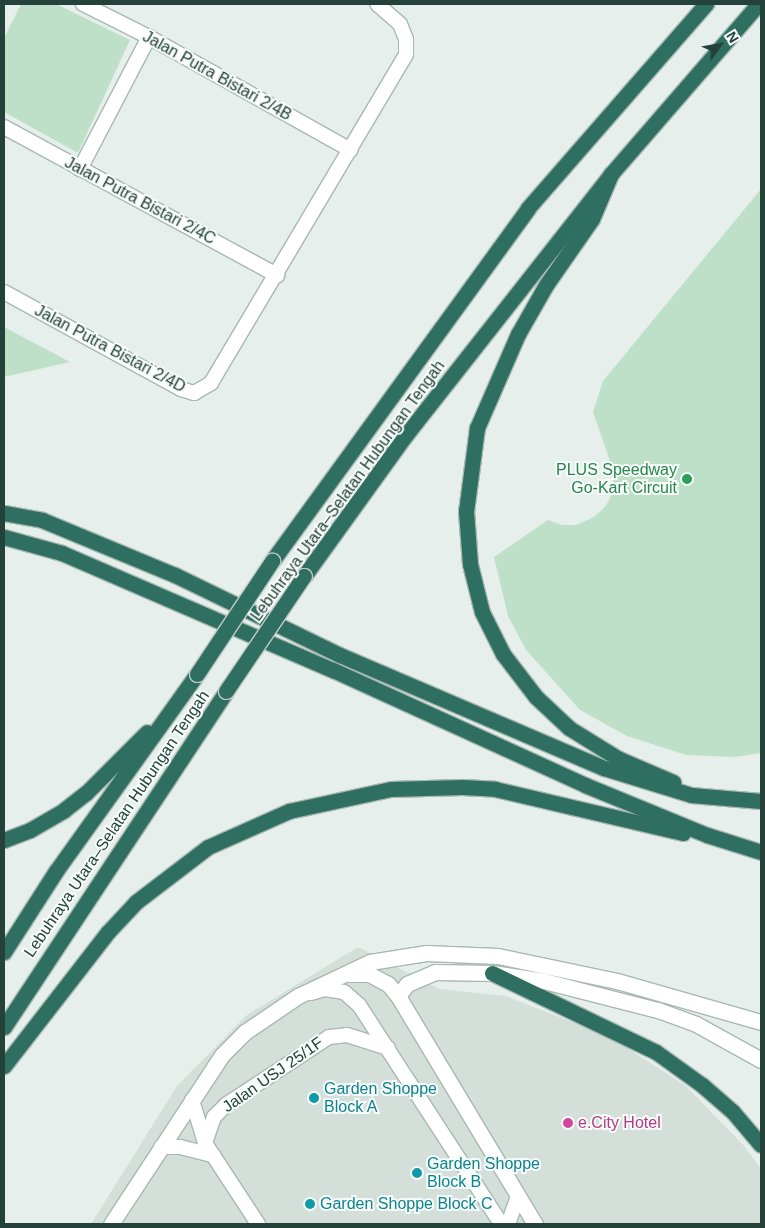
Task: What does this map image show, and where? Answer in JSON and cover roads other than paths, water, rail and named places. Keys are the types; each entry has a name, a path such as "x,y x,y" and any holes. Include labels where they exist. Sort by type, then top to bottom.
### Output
{"highway":[{"name":"Lebuhraya Utara–Selatan Hubungan Tengah","path":"4,952 56,871 197,674 272,561 528,208 706,4"},
{"name":"Lebuhraya Utara–Selatan Hubungan Tengah","path":"4,1027 304,576 405,436 610,174 758,4"},
{"path":"610,174 592,220 546,285 518,334 477,428 466,511 470,564 482,612 503,654 536,697 569,728 619,759 678,784 691,795"},
{"path":"4,513 51,523 175,575 340,655 604,768 691,795 761,801"},
{"path":"4,537 62,553 184,604 585,785 707,835 761,852"},
{"path":"4,840 30,830 64,810 168,713"},
{"path":"4,1066 108,932 136,902 208,847 290,811 391,789 462,787 495,789 684,833 707,835"},
{"path":"492,973 656,1052 727,1106 761,1145"}],"street":[{"name":"Jalan Putra Bistari 2/4B","path":"83,4 149,37 350,150"},
{"path":"277,275 406,54 406,39 400,24 377,4"},
{"path":"80,169 149,37"},
{"name":"Jalan Putra Bistari 2/4C","path":"4,127 277,275"},
{"name":"Jalan Putra Bistari 2/4D","path":"4,292 181,389 194,393 212,383 222,369 277,275"},
{"path":"112,1224 222,1055 245,1032 298,996 345,974 392,956 426,953 498,956 626,983 761,1022"},
{"path":"398,996 406,984 425,974 458,970 492,973 553,983 658,1010 696,1024 761,1060"},
{"path":"345,974 368,974 388,984 398,996 535,1224"},
{"path":"298,996 325,989 344,992 359,1005 501,1224"},
{"name":"Jalan USJ 25/1F","path":"205,1143 214,1117 227,1104 329,1037 347,1035 388,1048"},
{"path":"192,1100 205,1143 258,1224"},
{"path":"162,1147 180,1147 213,1155"},
{"path":"508,1224 518,1196"}],"place":[{"name":"PLUS Speedway Go-Kart Circuit","path":"687,479"},
{"name":"Garden Shoppe Block A","path":"314,1098"},
{"name":"e.City Hotel","path":"568,1123"},
{"name":"Garden Shoppe Block B","path":"417,1173"},
{"name":"Garden Shoppe Block C","path":"310,1204"}]}
